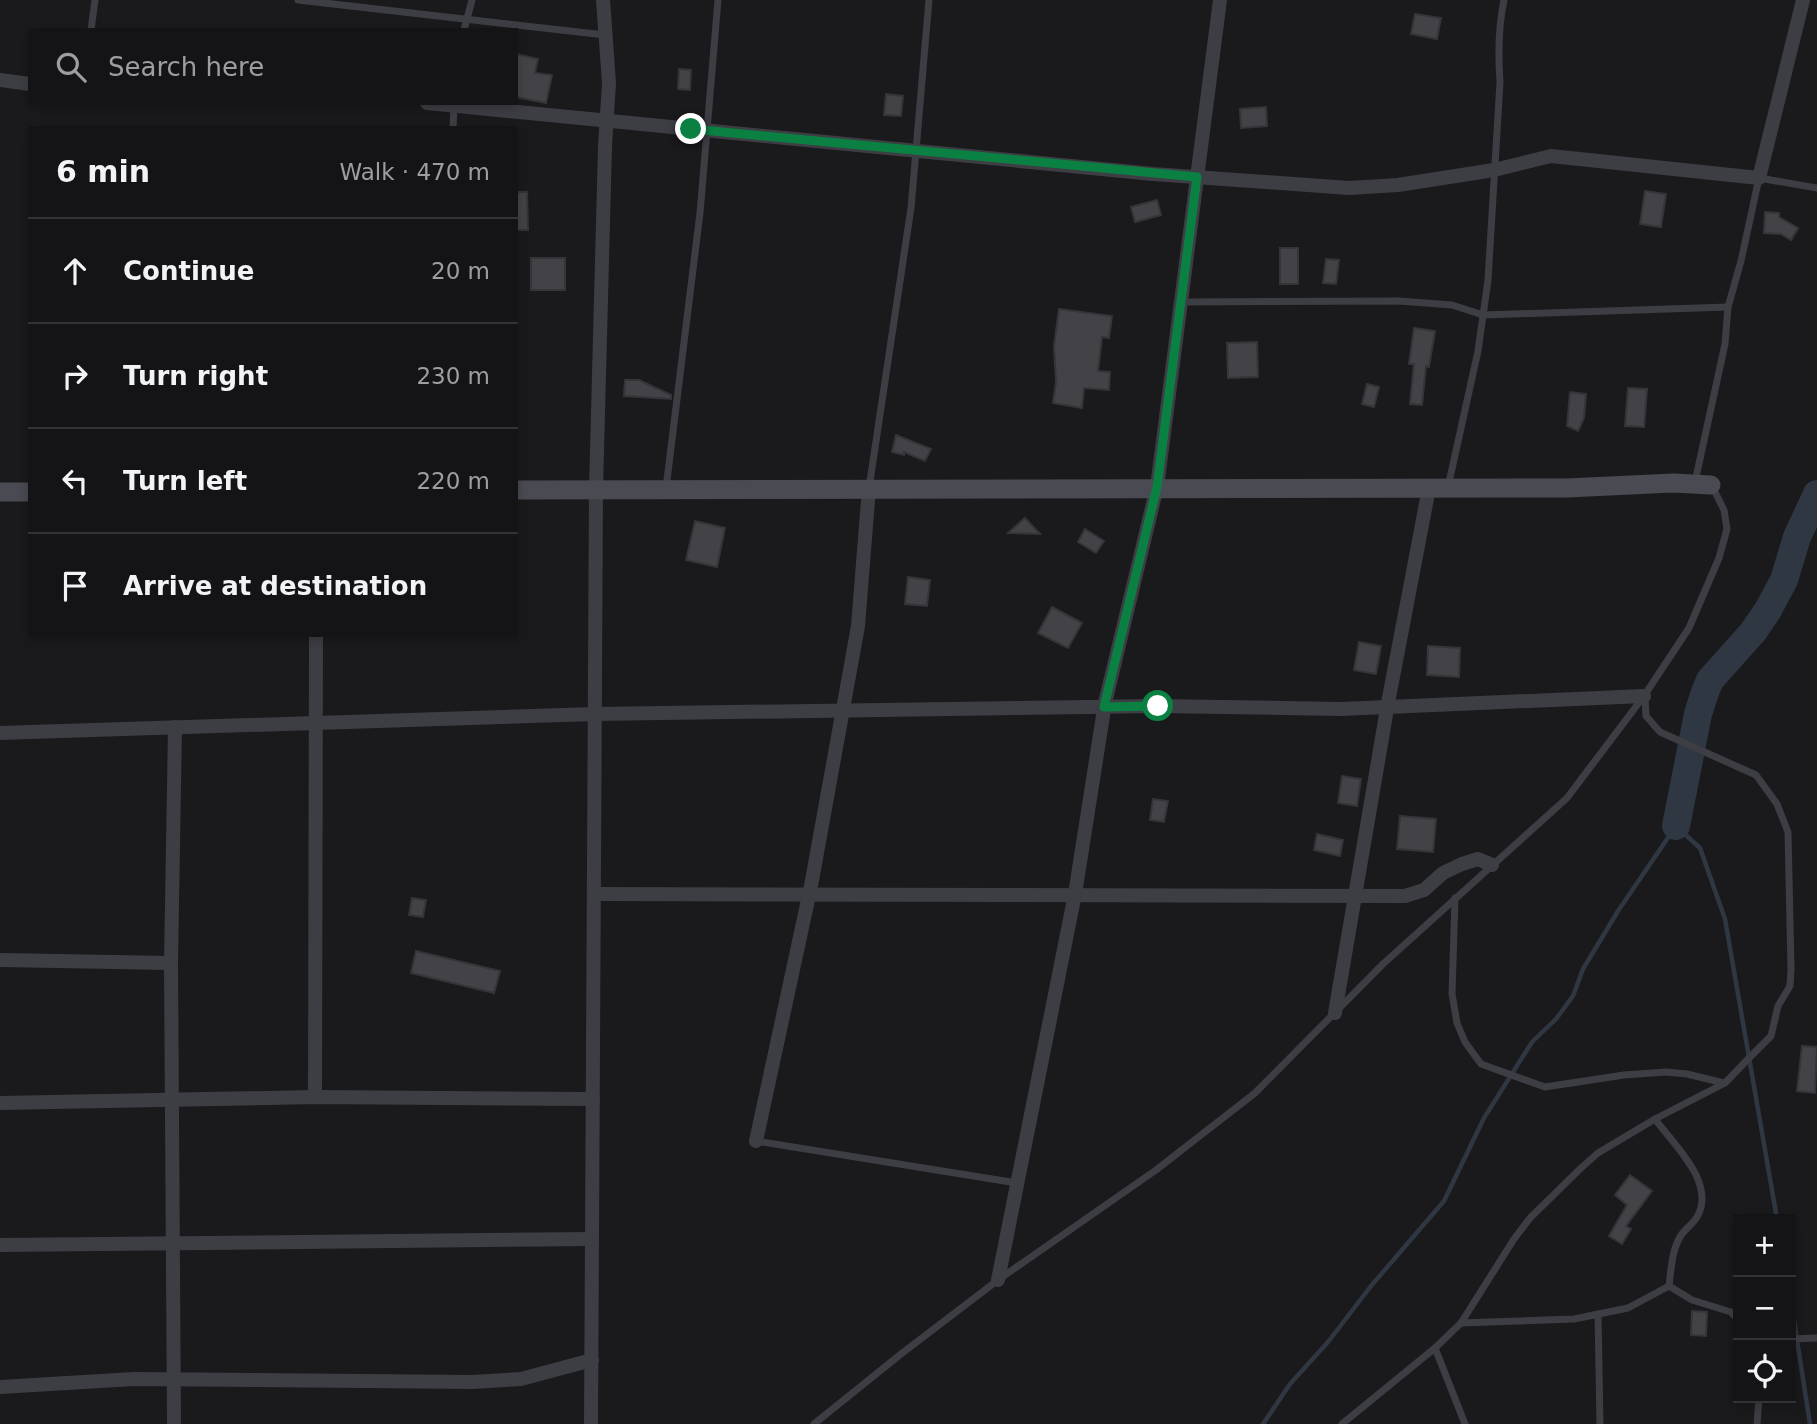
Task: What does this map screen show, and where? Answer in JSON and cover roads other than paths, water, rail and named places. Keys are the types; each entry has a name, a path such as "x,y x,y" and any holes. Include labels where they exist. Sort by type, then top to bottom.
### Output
{"street":[{"path":"591,1424 596,489 609,83 603,0"},
{"path":"998,1280 1074,895 1104,707 1157,487 1220,0"},
{"path":"449,105 1197,177 1349,188 1398,185 1494,170 1551,156 1759,177 1803,0"},
{"path":"0,80 28,84"},
{"path":"518,489 1567,488 1673,483 1703,485"},
{"path":"756,1141 809,895 858,626 869,488"},
{"path":"1335,1013 1387,708 1438,488"},
{"path":"0,492 28,492"},
{"path":"315,1097 316,637"},
{"path":"0,733 595,714 1104,707 1387,708 1644,696"},
{"path":"174,1424 171,963 175,727"},
{"path":"594,894 1405,896 1424,890 1443,873 1462,864 1478,859 1492,865"},
{"path":"0,960 171,963"},
{"path":"0,1103 315,1097 593,1099"},
{"path":"0,1245 592,1239"},
{"path":"0,1387 134,1379 472,1382 521,1379 592,1360"}],"lane":[{"path":"91,28 94,0"},
{"path":"298,0 606,35"},
{"path":"465,28 471,0"},
{"path":"666,489 700,214 718,0"},
{"path":"869,488 911,208 929,0"},
{"path":"1438,488 1478,351 1488,280 1500,82 1499,33 1504,0"},
{"path":"449,105 453,126"},
{"path":"814,1424 998,1280 1156,1170 1255,1093 1383,964 1567,799 1644,696 1689,628 1727,529 1724,510 1703,485 1725,344 1728,307 1759,177 1817,188"},
{"path":"1181,302 1399,301 1452,305 1482,315 1728,307"},
{"path":"1342,1424 1461,1323 1481,1287 1530,1217 1598,1153 1654,1119 1725,1083 1771,1036 1778,1006 1790,986 1788,832 1777,804 1756,775 1660,732 1646,716 1644,696"},
{"path":"1455,898 1452,994 1457,1023 1465,1042 1480,1064 1545,1087 1624,1075 1666,1072 1725,1083"},
{"path":"1654,1119 1695,1173 1702,1191 1698,1216 1680,1236 1669,1286"},
{"path":"756,1141 1018,1183"},
{"path":"1461,1323 1560,1320 1598,1314 1628,1308 1669,1286"},
{"path":"1669,1286 1692,1300 1733,1314"},
{"path":"1598,1314 1600,1424"},
{"path":"1796,1339 1817,1338"},
{"path":"1434,1348 1465,1424"},
{"path":"1757,1424 1759,1403"}],"waterway":[{"path":"1676,826 1698,714 1710,680 1753,632 1768,610 1784,580 1797,537 1817,494"},
{"path":"1263,1424 1290,1384 1444,1201 1484,1118 1532,1042 1556,1019 1573,996 1583,969 1618,911 1676,826 1700,848 1725,919 1776,1214"},
{"path":"1796,1333 1810,1424"}]}
